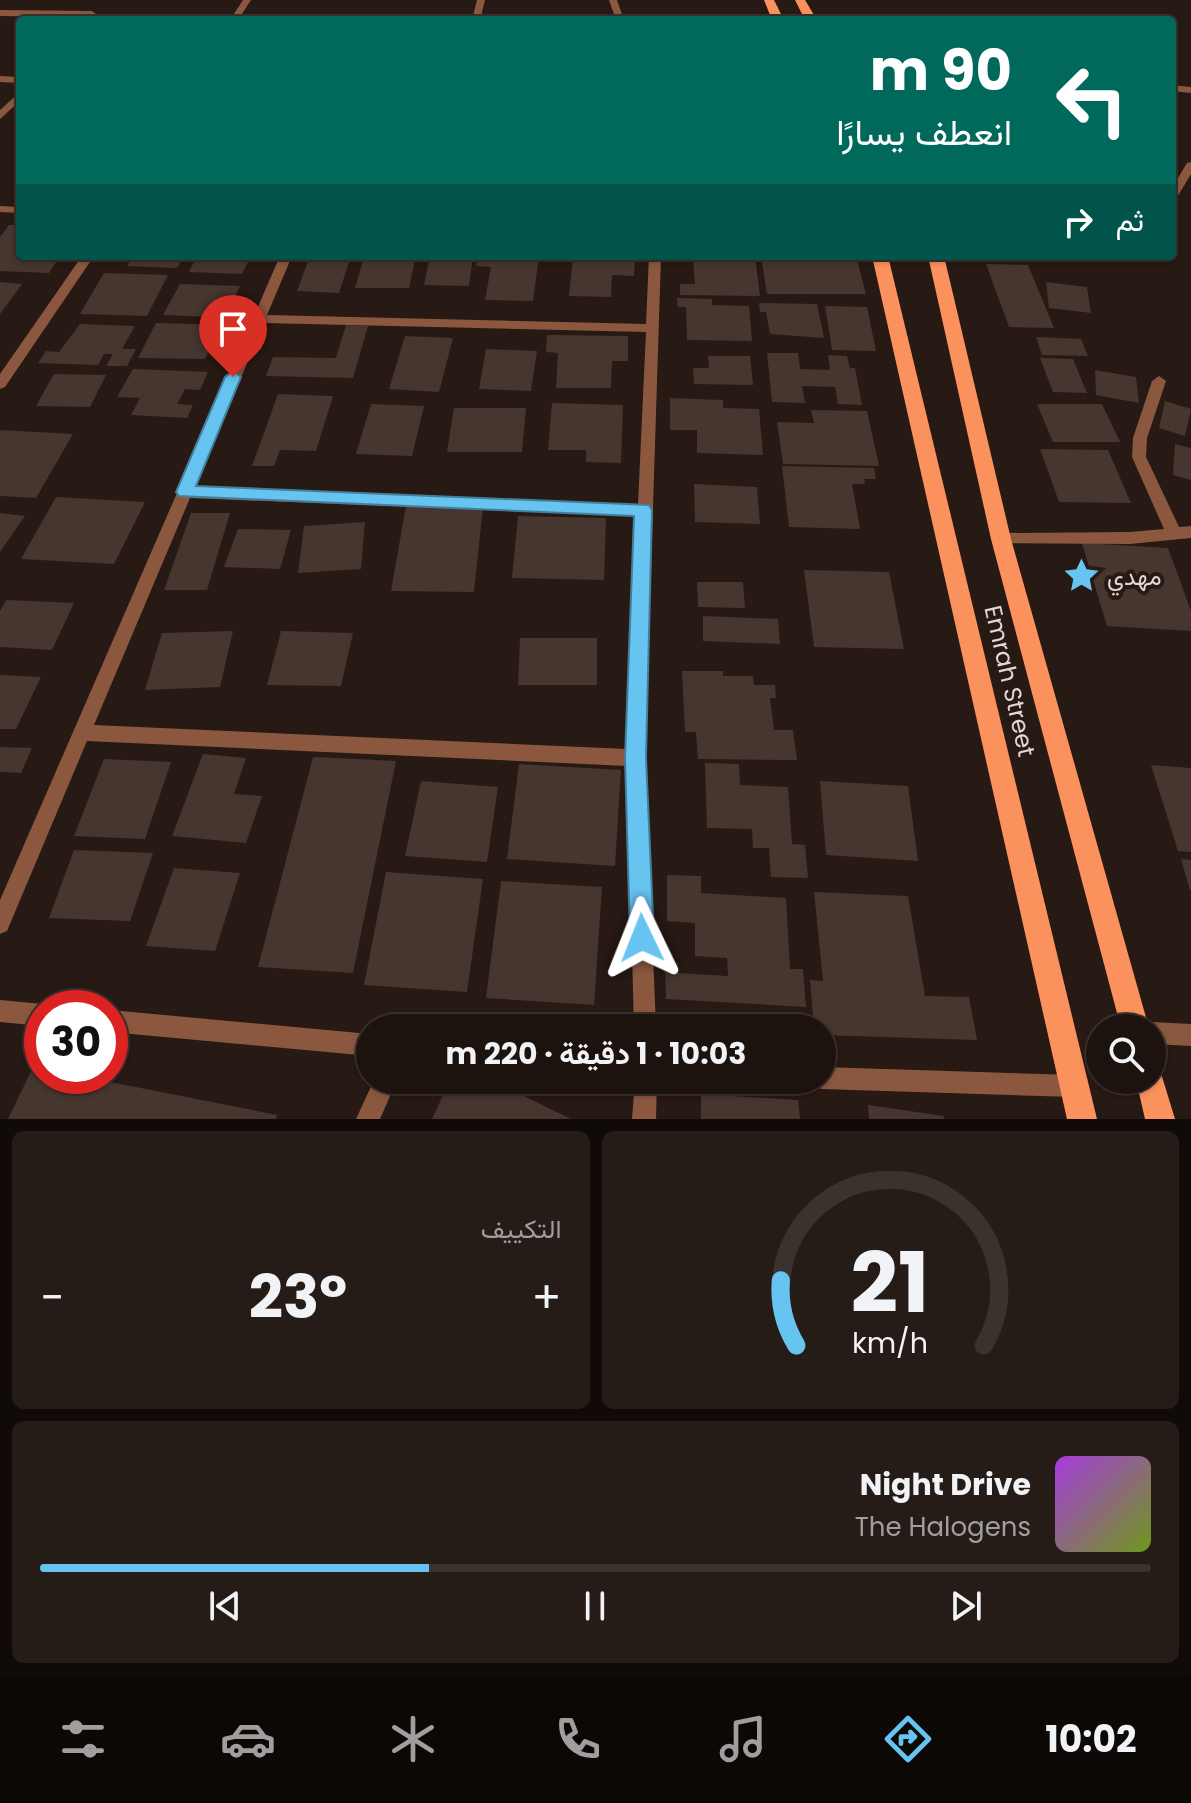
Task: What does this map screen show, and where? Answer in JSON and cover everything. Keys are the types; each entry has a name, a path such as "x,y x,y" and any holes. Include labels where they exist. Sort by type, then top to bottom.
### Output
{"main road":[{"name":"Emrah Street","path":"881,260 1082,1119"},
{"name":"Emrah Street","path":"937,260 1001,539 1131,1014"},
{"path":"1154,1094 1160,1119"}],"street":[{"path":"0,13 92,14"},
{"path":"0,116 16,99"},
{"path":"1176,190 1191,165"},
{"path":"0,384 85,260"},
{"path":"0,924 284,260"},
{"path":"645,1014 636,758 643,510 655,260"},
{"path":"257,319 653,328"},
{"path":"1001,539 1182,533 1139,457 1140,438 1159,381"},
{"path":"185,492 643,510"},
{"path":"84,733 636,758"},
{"path":"0,1011 24,1013"},
{"path":"128,1023 356,1044"},
{"path":"1166,1034 1191,1035"},
{"path":"836,1078 1074,1086"},
{"path":"368,1119 380,1094"},
{"path":"644,1119 645,1094"}],"building":[{"path":"9,225 16,225 16,260 57,260 49,273 0,271 0,237"},
{"path":"131,260 182,260 177,268 127,266"},
{"path":"195,260 249,260 242,274 189,272"},
{"path":"309,260 350,260 339,293 297,291"},
{"path":"363,260 415,260 409,288 355,288"},
{"path":"429,260 472,260 469,286 424,285"},
{"path":"477,260 538,260 533,301 485,300 491,267 476,266"},
{"path":"573,260 635,260 634,276 612,275 611,297 569,296"},
{"path":"693,260 756,260 760,296 680,295 680,284 695,284"},
{"path":"762,260 857,260 866,294 767,294"},
{"path":"986,264 1028,265 1054,328 1009,327"},
{"path":"104,273 168,275 147,316 80,314"},
{"path":"0,282 22,284 0,314"},
{"path":"1046,282 1087,287 1091,313 1049,308"},
{"path":"180,284 240,286 229,309 216,308 211,317 163,315"},
{"path":"677,298 712,299 712,305 749,306 752,341 687,340 686,307 678,307"},
{"path":"759,303 817,304 824,338 770,334 766,312 760,312"},
{"path":"825,306 867,307 876,351 832,350"},
{"path":"156,323 237,325 232,335 216,335 205,359 138,358"},
{"path":"80,324 135,326 122,349 136,349 127,366 106,366 113,354 104,354 98,365 38,363 46,351 59,352"},
{"path":"346,325 368,326 353,378 266,376 273,357 336,358"},
{"path":"547,335 628,336 628,361 612,361 611,388 556,388 558,353 546,352"},
{"path":"405,336 453,338 439,392 389,389"},
{"path":"1036,337 1081,339 1088,356 1042,355"},
{"path":"486,349 537,351 531,391 479,389"},
{"path":"767,353 798,353 800,369 830,370 828,355 847,356 850,368 855,368 862,405 838,404 835,387 802,386 805,403 772,402"},
{"path":"708,356 750,356 753,385 694,384 693,368 709,368"},
{"path":"1040,358 1073,359 1087,393 1053,392"},
{"path":"133,369 208,372 200,390 185,389 177,404 193,405 187,418 131,415 140,398 117,397"},
{"path":"1095,370 1136,377 1139,403 1096,395"},
{"path":"54,374 106,375 90,407 36,406"},
{"path":"278,394 333,396 316,451 280,450 274,466 252,466"},
{"path":"670,398 723,400 723,408 759,409 763,455 697,453 697,430 670,430"},
{"path":"1165,401 1191,409 1185,436 1159,428"},
{"path":"552,403 623,405 621,463 586,462 586,450 548,450"},
{"path":"371,404 424,406 412,456 356,454"},
{"path":"1037,404 1102,404 1120,442 1053,442"},
{"path":"454,408 526,408 522,452 447,452"},
{"path":"811,410 867,411 879,466 783,464 777,422 814,423"},
{"path":"0,430 73,434 36,498 0,496"},
{"path":"1175,444 1191,448 1191,480 1173,475"},
{"path":"1040,449 1108,450 1131,503 1059,502"},
{"path":"782,466 874,468 876,479 864,479 865,484 852,484 860,529 789,527"},
{"path":"694,484 757,487 760,524 695,522"},
{"path":"56,497 145,502 114,564 21,559"},
{"path":"406,506 483,507 474,592 391,591"},
{"path":"0,513 25,516 0,552"},
{"path":"191,513 230,513 207,590 164,590"},
{"path":"518,516 606,518 604,580 512,578"},
{"path":"365,522 361,569 298,573 304,526"},
{"path":"238,529 291,530 280,569 224,567"},
{"path":"1082,543 1168,548 1191,611 1191,631 1107,626"},
{"path":"804,570 889,572 904,649 814,647"},
{"path":"697,582 743,582 745,608 698,607"},
{"path":"6,600 74,603 52,650 0,647 0,611"},
{"path":"703,616 778,619 780,644 703,641"},
{"path":"233,631 220,687 145,690 162,633"},
{"path":"281,631 353,633 341,686 267,685"},
{"path":"520,638 597,638 597,685 518,685"},
{"path":"682,671 723,671 723,676 753,676 754,685 775,685 776,698 770,698 774,730 793,730 797,760 698,759 696,732 685,732"},
{"path":"0,675 41,677 16,729 0,729"},
{"path":"0,747 32,748 21,773 0,772"},
{"path":"203,754 246,758 234,794 262,796 246,843 172,836"},
{"path":"313,757 396,761 353,973 258,967"},
{"path":"104,759 171,762 145,839 74,836"},
{"path":"705,763 739,764 740,785 788,787 792,844 805,845 808,878 771,877 769,848 753,848 752,829 707,828"},
{"path":"519,764 621,770 615,866 507,859"},
{"path":"1151,765 1191,768 1191,852 1178,851"},
{"path":"421,781 498,787 487,862 405,856"},
{"path":"820,781 908,786 918,861 826,855"},
{"path":"74,850 153,853 130,921 49,918"},
{"path":"1181,859 1191,860 1191,890 1190,890"},
{"path":"174,868 240,873 215,951 146,946"},
{"path":"386,872 483,879 467,992 364,985"},
{"path":"667,875 701,876 701,893 786,898 790,969 803,969 806,1007 666,999 665,963 678,963 678,973 728,976 727,958 695,956 695,923 667,921"},
{"path":"501,881 602,887 594,1005 486,998"},
{"path":"814,892 908,896 925,996 969,997 977,1040 836,1035 836,1014 813,1014 810,980 823,981"},
{"path":"24,1086 24,1094 128,1094 128,1086 277,1115 276,1119 8,1119"},
{"path":"444,1094 520,1094 571,1119 432,1119"},
{"path":"701,1094 798,1100 800,1119 701,1119"},
{"path":"868,1105 944,1116 944,1119 869,1119"}],"place":[{"name":"مهدي","path":"1081,576"}],"route":[{"path":"233,377 185,492 643,510 636,758 642,938"}]}
